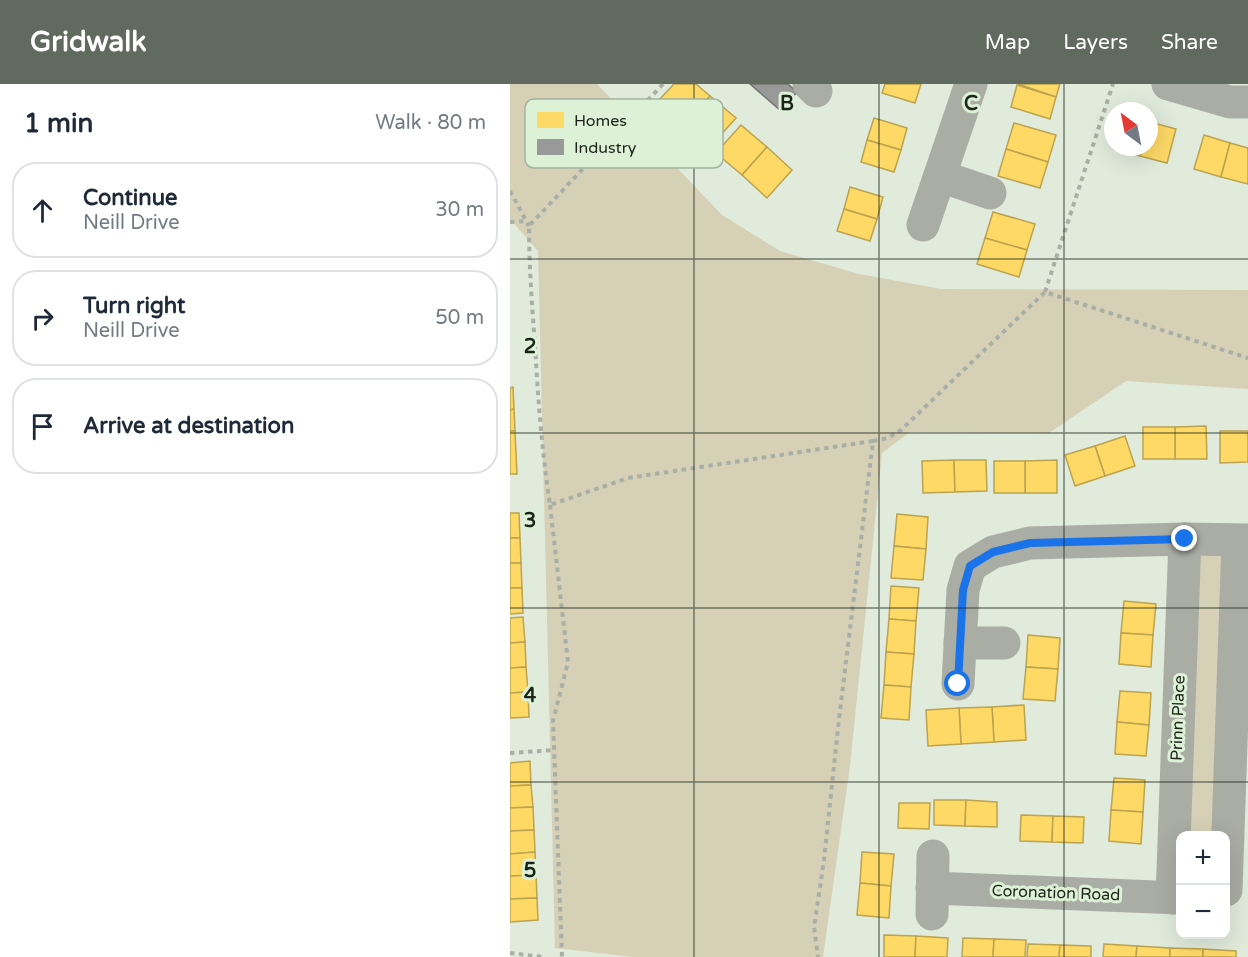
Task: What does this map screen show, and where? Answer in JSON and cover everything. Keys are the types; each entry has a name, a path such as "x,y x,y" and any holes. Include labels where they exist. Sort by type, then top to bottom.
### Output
{"street":[{"path":"923,225 971,84"},
{"path":"1168,84 1230,102 1248,102"},
{"path":"940,176 990,193"},
{"path":"958,684 963,590 970,566 993,552 1030,543 1185,539 1243,540 1226,885"},
{"name":"Prinn Place","path":"1176,885 1185,539"},
{"path":"960,643 1004,644"},
{"name":"Coronation Road","path":"932,886 1176,898"},
{"path":"1230,900 1248,903"}],"path":[{"path":"649,99 663,84"},
{"path":"550,505 628,478 873,441 888,438 901,430 1045,292 1113,84"},
{"path":"528,224 582,168"},
{"path":"510,191 528,224 543,459 568,662 553,721 562,957"},
{"path":"510,222 528,224"},
{"path":"1045,292 1248,358"},
{"path":"818,957 814,927 824,860 838,719 873,441"},
{"path":"510,753 555,750"},
{"path":"510,953 543,957"}],"shaded area":[{"path":"510,84 597,84 611,99 525,99 525,168 677,168 722,215 780,251 859,274 941,289 1248,290 1248,389 1126,381 1049,433 910,432 882,453 850,766 823,957 633,957 555,948 538,251 510,219"},
{"path":"1201,554 1224,556 1215,831 1187,831"}],"building: Homes":[{"path":"674,84 696,84 710,96 707,99 660,99"},
{"path":"885,84 921,84 915,103 882,93"},
{"path":"1018,84 1060,84 1056,97"},
{"path":"1017,85 1056,97 1050,119 1011,107"},
{"path":"723,107 736,118 723,132"},
{"path":"874,118 907,128 901,150 867,140"},
{"path":"1014,123 1056,135 1048,162 1006,149"},
{"path":"1158,124 1176,129 1167,163 1140,156 1158,156"},
{"path":"741,125 767,147 742,175 723,159 723,145"},
{"path":"1204,135 1230,143 1221,177 1194,169"},
{"path":"867,140 901,150 894,172 861,162"},
{"path":"1230,143 1248,148 1248,184 1221,177"},
{"path":"767,147 792,170 767,198 742,175"},
{"path":"1006,149 1048,162 1040,188 998,176"},
{"path":"850,187 883,197 877,219 844,209"},
{"path":"844,209 877,219 870,241 837,231"},
{"path":"993,212 1035,224 1027,250 985,238"},
{"path":"985,238 1027,250 1019,277 977,264"},
{"path":"513,387 514,409 510,410 510,388"},
{"path":"514,409 515,431 510,431 510,410"},
{"path":"1206,426 1207,459 1175,459 1175,427"},
{"path":"1143,427 1175,427 1175,459 1143,459"},
{"path":"510,431 515,431 517,474 510,474"},
{"path":"1220,431 1248,431 1248,462 1220,463"},
{"path":"1125,436 1135,466 1105,476 1095,446"},
{"path":"1095,446 1105,476 1075,486 1065,455"},
{"path":"954,460 955,492 923,493 922,461"},
{"path":"954,460 986,460 987,491 955,492"},
{"path":"1057,460 1057,493 1025,493 1025,461"},
{"path":"994,461 1025,461 1025,493 994,493"},
{"path":"510,513 519,513 520,538 510,538"},
{"path":"897,514 928,517 926,549 894,546"},
{"path":"510,538 520,538 521,563 510,563"},
{"path":"894,546 926,549 923,580 891,578"},
{"path":"510,563 521,563 522,588 510,588"},
{"path":"891,586 919,588 916,621 889,619"},
{"path":"510,588 522,588 523,613 510,614"},
{"path":"1124,601 1156,604 1153,635 1121,633"},
{"path":"523,617 525,642 510,643 510,618"},
{"path":"889,619 916,621 914,654 886,652"},
{"path":"1121,633 1153,635 1151,667 1119,664"},
{"path":"1028,635 1060,638 1058,669 1026,667"},
{"path":"525,642 526,667 510,668 510,643"},
{"path":"886,652 914,654 911,687 884,685"},
{"path":"526,667 528,692 510,693 510,668"},
{"path":"1026,667 1058,669 1055,701 1023,699"},
{"path":"884,685 911,687 909,720 881,718"},
{"path":"1120,691 1151,693 1149,725 1117,722"},
{"path":"528,692 529,717 510,718 510,693"},
{"path":"1024,705 1026,740 994,742 992,707"},
{"path":"992,707 994,742 961,744 959,708"},
{"path":"959,708 961,744 928,746 926,710"},
{"path":"1117,722 1149,725 1146,756 1115,754"},
{"path":"530,761 531,785 510,786 510,763"},
{"path":"1114,778 1145,780 1143,812 1111,810"},
{"path":"531,785 533,807 510,808 510,786"},
{"path":"934,800 966,800 965,826 934,825"},
{"path":"966,800 997,802 997,827 965,826"},
{"path":"899,803 930,803 929,829 898,828"},
{"path":"533,807 534,830 510,831 510,808"},
{"path":"1111,810 1143,812 1141,844 1109,841"},
{"path":"1021,815 1053,816 1052,842 1020,841"},
{"path":"1053,816 1084,817 1083,843 1052,842"},
{"path":"534,830 535,852 510,854 510,831"},
{"path":"535,852 536,875 510,876 510,854"},
{"path":"862,852 894,854 891,886 860,883"},
{"path":"536,875 537,898 510,899 510,876"},
{"path":"860,883 891,886 889,918 857,915"},
{"path":"537,898 538,920 510,922 510,899"},
{"path":"884,935 916,936 915,957 884,957"},
{"path":"916,936 948,938 947,957 915,957"},
{"path":"963,938 994,939 993,957 962,957"},
{"path":"994,939 1026,940 1025,957 993,957"},
{"path":"1028,944 1060,945 1059,957 1027,957"},
{"path":"1104,944 1137,946 1136,957 1103,957"},
{"path":"1060,945 1091,946 1091,957 1059,957"},
{"path":"1137,946 1170,948 1170,957 1136,957"},
{"path":"1170,948 1203,949 1203,957 1170,957"},
{"path":"1203,949 1236,951 1236,957 1203,957"}],"building: Industry":[{"path":"750,84 788,84 797,92 781,111"}],"route":[{"path":"958,684 963,590 970,566 993,552 1030,543 1185,539"}]}
